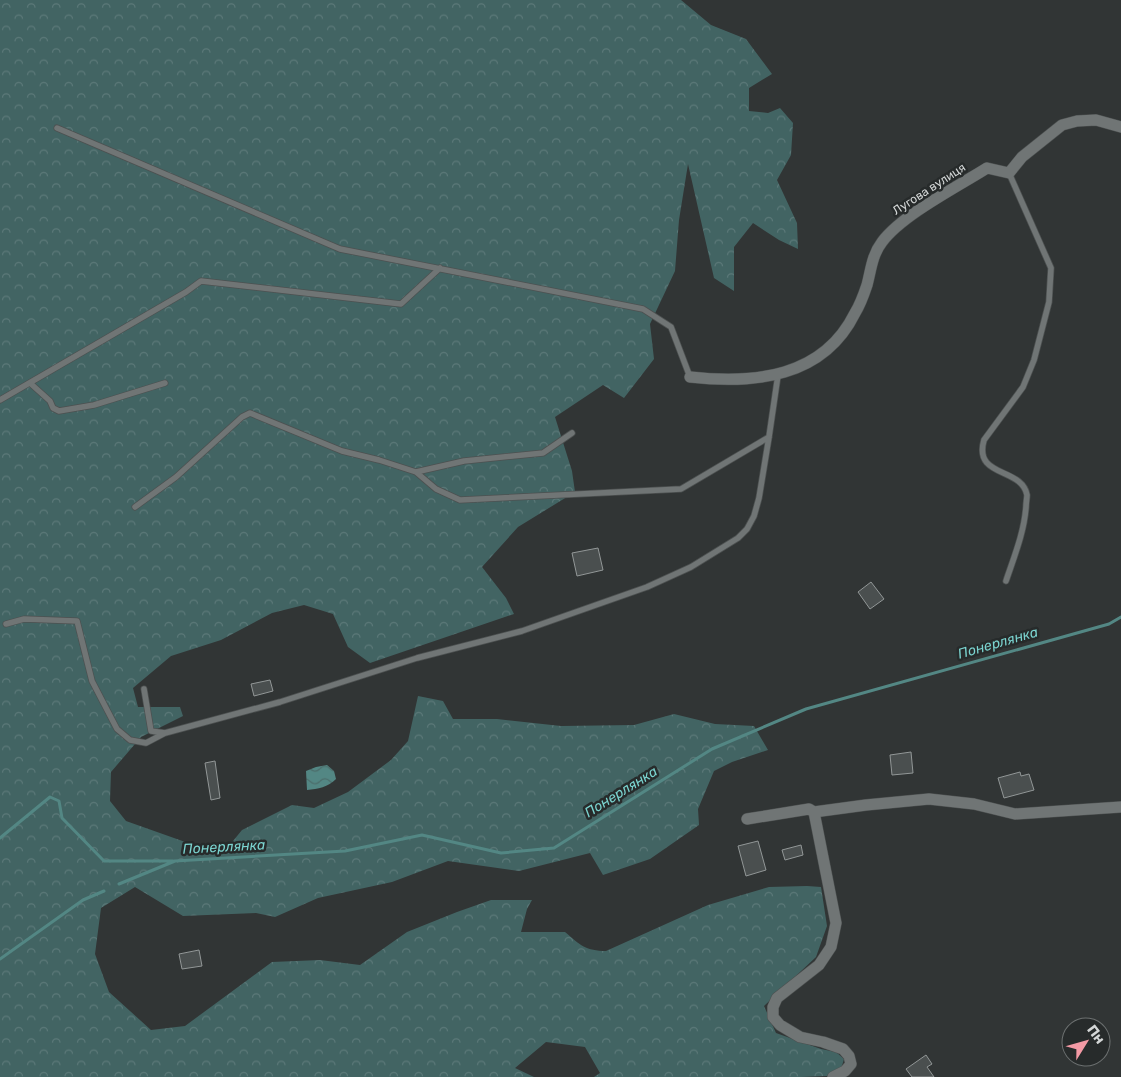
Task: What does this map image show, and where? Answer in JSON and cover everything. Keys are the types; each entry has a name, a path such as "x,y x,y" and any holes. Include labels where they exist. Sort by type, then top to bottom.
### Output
{"street":[{"path":"1009,173 1022,156 1062,125 1078,120 1096,120 1121,128"},
{"name":"Лугова вулиця","path":"690,377 718,380 749,380 803,366 824,352 841,336 855,313 866,286 874,257 881,243 896,227 987,168 1009,173"},
{"path":"747,819 808,809 814,812 929,799 974,804 1015,814 1121,807"},
{"path":"814,812 836,923 831,947 819,965 777,998 772,1007 773,1017 780,1026 800,1037 823,1042 843,1050 850,1056 851,1064 844,1071 833,1077"}],"lane":[{"path":"57,128 340,249 643,309 671,326 690,377"},
{"path":"1006,582 1024,525 1027,495 1016,479 995,470 983,458 981,450 984,440 1023,387 1034,360 1049,302 1051,268 1009,173"},
{"path":"0,400 186,292 200,281 401,304 440,268"},
{"path":"6,624 24,619 77,621 92,682 117,729 130,740 146,743 165,733 280,702 418,658 522,631 648,587 691,567 738,538 747,529 754,516 759,498 778,374"},
{"path":"30,382 50,401 53,408 59,411 94,405 165,383"},
{"path":"135,507 176,477 242,417 250,413 342,451 416,472 436,489 460,500 681,489 769,438"},
{"path":"416,472 464,461 542,453 572,433"},
{"path":"144,689 151,731 165,733"}],"green space":[{"path":"0,0 681,0 711,25 746,39 772,74 749,88 749,111 768,113 780,108 793,123 791,155 777,180 797,223 798,249 779,240 753,223 734,247 734,291 714,278 688,164 679,220 675,271 650,324 654,359 624,398 603,385 555,417 572,471 575,492 518,527 482,567 506,598 514,614 370,663 348,647 333,614 304,605 272,613 221,640 171,656 133,688 138,707 180,707 183,716 141,737 111,772 110,801 126,821 205,849 233,841 242,830 292,805 314,808 348,792 391,760 408,741 418,696 443,701 453,719 497,719 561,726 634,725 674,714 715,724 754,726 768,750 732,762 714,771 698,809 699,825 650,859 603,875 590,853 519,871 448,861 392,882 318,898 275,917 256,913 183,916 135,887 101,908 95,954 109,992 151,1030 185,1026 272,962 320,960 360,965 407,932 491,900 532,900 527,909 521,932 565,932 584,946 593,950 606,951 708,905 769,887 821,887 827,926 816,957 764,1006 776,1033 821,1049 836,1052 844,1059 841,1069 827,1076 801,1077 594,1077 600,1073 585,1047 546,1042 515,1068 534,1077 0,1077"}],"water":[{"path":"327,765 334,771 336,779 323,787 307,790 306,771"}],"building":[{"path":"598,548 603,570 577,576 572,553"},
{"path":"871,582 884,599 870,609 858,592"},
{"path":"270,680 273,691 254,696 251,684"},
{"path":"911,752 913,773 892,775 890,755"},
{"path":"215,761 220,798 211,800 205,763"},
{"path":"1020,772 1021,776 1029,774 1034,790 1004,798 998,778"},
{"path":"758,841 766,870 746,876 738,846"},
{"path":"801,845 803,855 785,860 782,850"},
{"path":"199,950 202,966 182,969 179,954"},
{"path":"926,1055 932,1064 927,1067 934,1077 912,1077 906,1069"}],"waterway":[{"name":"Понерлянка","path":"119,884 175,861 345,851 422,835 501,853 554,848 712,749 806,709 1109,624 1121,617"},
{"path":"0,838 50,797 59,801 62,818 104,861 173,861"},
{"name":"Понерлянка","path":"0,959 83,900 104,891"}]}
